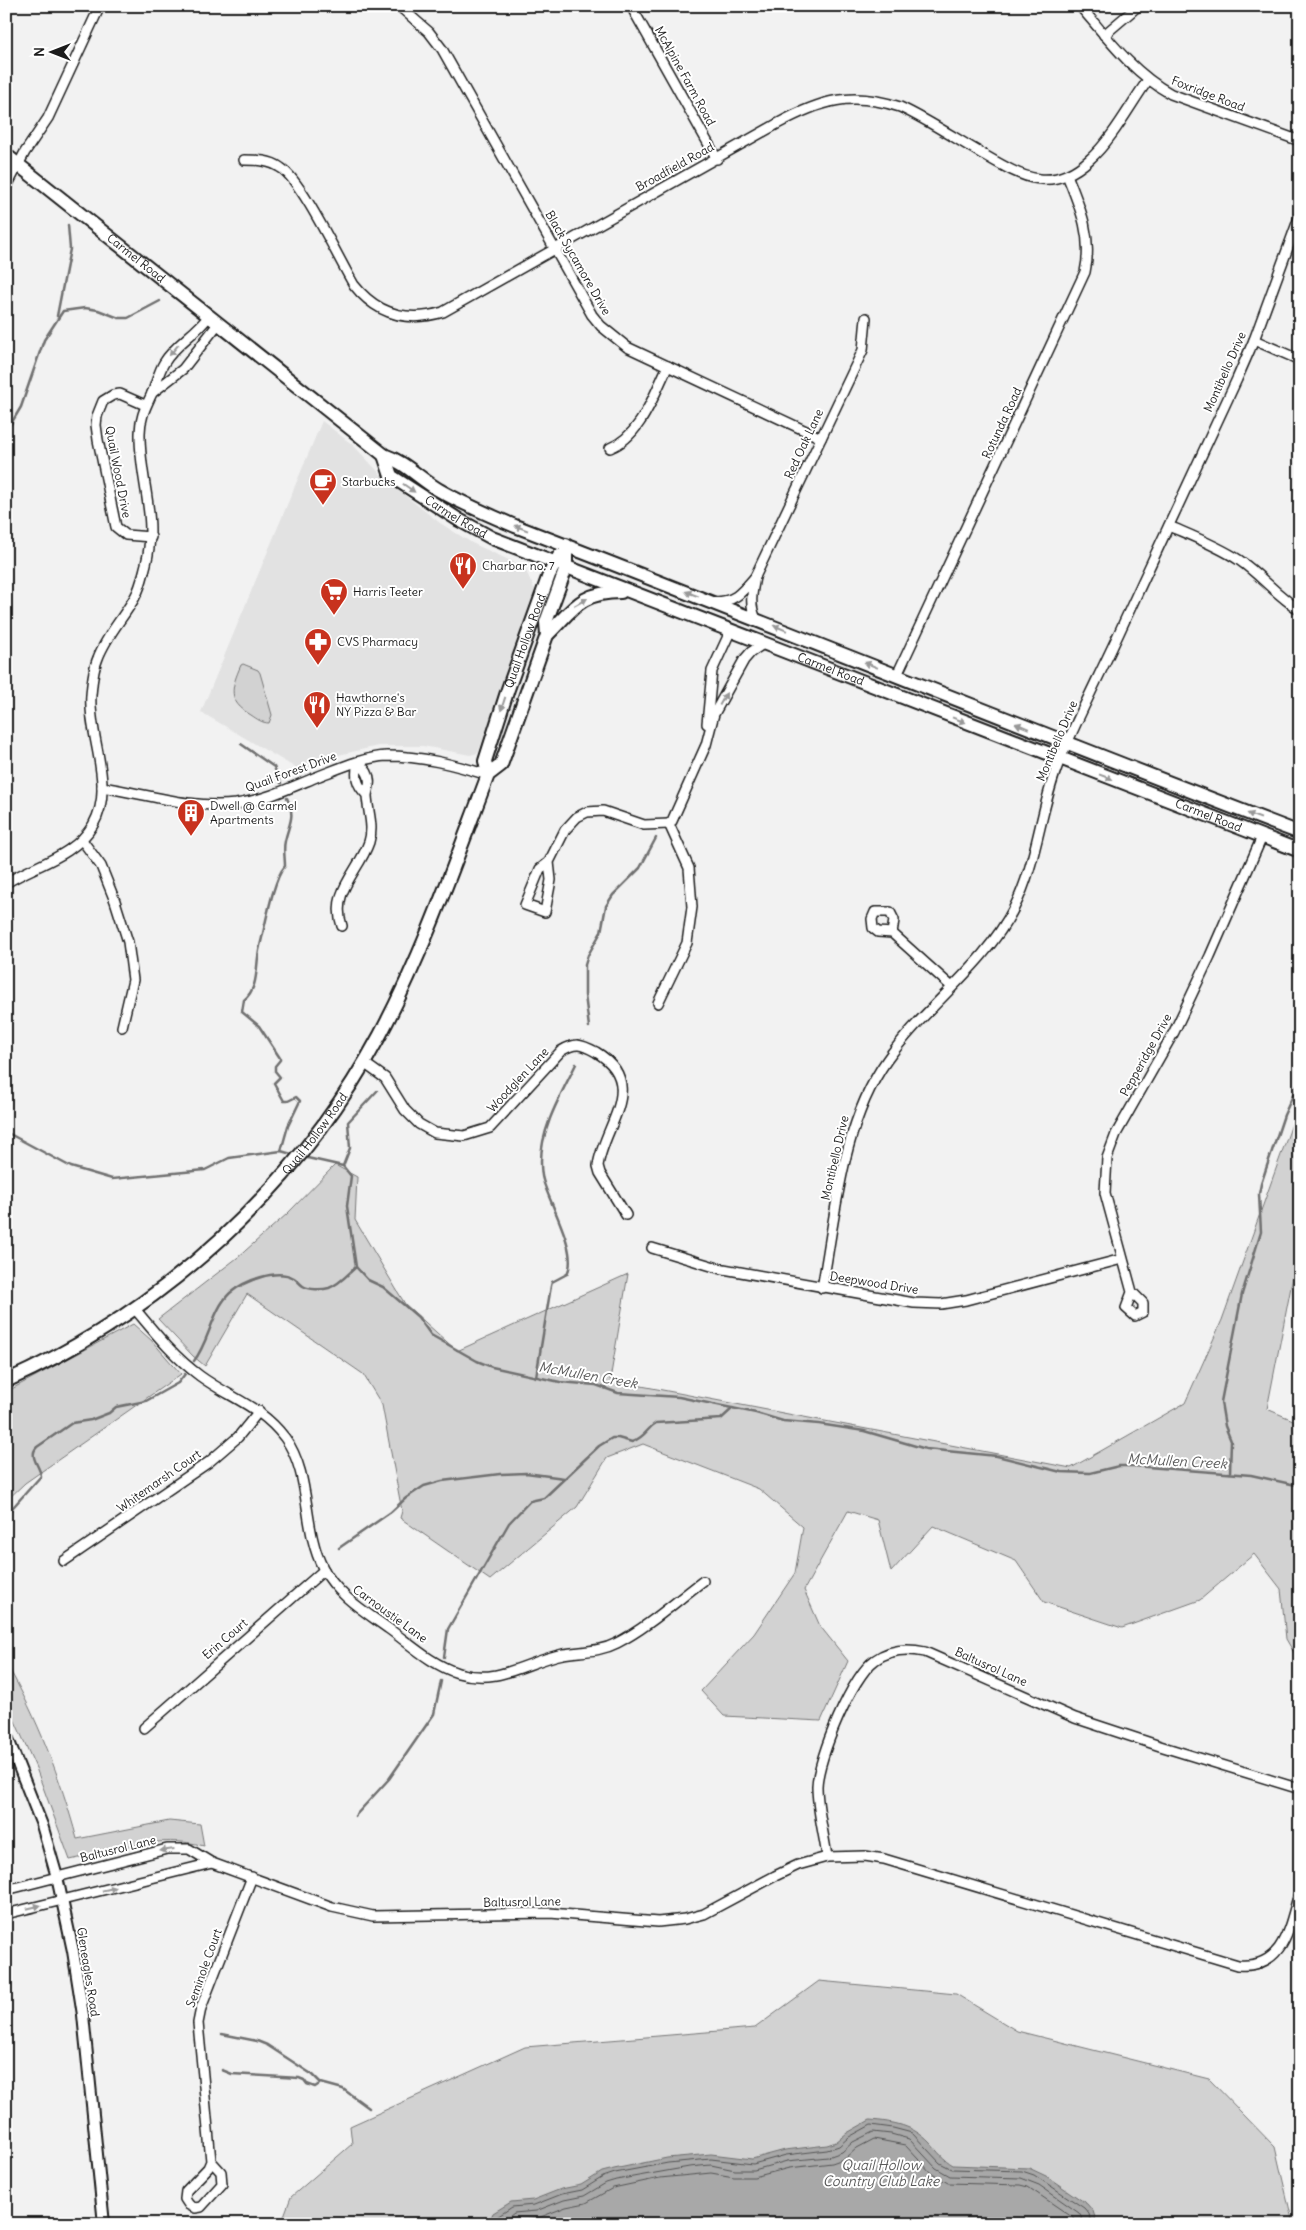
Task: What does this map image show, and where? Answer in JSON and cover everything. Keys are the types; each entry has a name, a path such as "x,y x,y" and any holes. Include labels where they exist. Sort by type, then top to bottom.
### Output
{"main road":[{"name":"Carmel Road","path":"6,155 384,456 398,460 438,489 476,509 566,546 715,602 1067,744 1300,834"},
{"name":"Carmel Road","path":"384,456 391,476 423,498 492,538 730,632 1300,851"},
{"name":"Quail Hollow Road","path":"488,775 484,761 508,689 554,563 566,546"},
{"name":"Quail Hollow Road","path":"6,1381 46,1361 134,1309 216,1242 250,1211 307,1147 364,1063 401,992 427,933 488,775 501,765 547,635 546,622 566,568 566,546"},
{"path":"547,635 562,616 578,603 600,594 628,592"},
{"path":"730,632 736,626 756,619"}],"street":[{"path":"6,188 18,164 48,118 100,6"},
{"name":"Black Sycamore Drive","path":"399,6 429,32 442,49 555,249 601,326 627,347 821,438"},
{"name":"McAlpine Farm Road","path":"631,6 716,158"},
{"name":"Foxridge Road","path":"1080,6 1134,69 1148,80 1171,94 1300,141"},
{"path":"1104,36 1138,6"},
{"name":"Broadfield Road","path":"244,160 260,160 272,163 292,178 354,285 373,305 396,316 420,318 443,312 804,110 831,101 852,98 882,101 900,107 1018,175 1042,179 1067,175 1078,169 1095,154 1148,80"},
{"name":"Rotunda Road","path":"897,675 1085,272 1088,249 1086,225 1067,175"},
{"name":"Montibello Drive","path":"822,1288 849,1142 863,1100 889,1057 997,935 1014,907 1023,888 1038,827 1060,759 1254,340 1300,215"},
{"name":"Red Oak Lane","path":"756,619 751,608 755,577 863,350 866,318"},
{"name":"Quail Wood Drive","path":"6,883 61,855 82,840 100,812 102,786 91,718 91,695 98,658 136,596 147,560 151,537 151,515 140,446 140,432 145,406 159,373 171,352 203,324 213,320"},
{"name":"Quail Wood Drive","path":"152,393 183,369 213,320"},
{"path":"1254,340 1300,360"},
{"path":"610,448 618,444 634,429 646,410 668,366"},
{"name":"Quail Wood Drive","path":"145,406 120,394 114,395 103,401 96,425 116,527 126,535 151,537"},
{"path":"1169,526 1238,560 1255,572 1286,602 1300,610"},
{"name":"Red Oak Lane","path":"715,602 728,601 739,595 755,577"},
{"path":"706,745 712,672 730,632"},
{"path":"658,1003 687,943 692,907 689,868 670,824 706,745 714,714 744,660 751,652 763,644"},
{"name":"Quail Forest Drive","path":"102,786 189,803 236,804 271,795 358,762 386,756 428,760 488,775"},
{"path":"342,926 339,909 340,897 344,886 365,851 372,828 366,794 370,783 367,771 358,762"},
{"path":"549,862 551,880 545,912 525,905 540,869 549,862 565,830 577,817 586,812 603,811 644,825 670,824"},
{"name":"Pepperidge Drive","path":"1132,1292 1105,1193 1105,1176 1109,1150 1116,1134 1174,1032 1210,956 1262,837"},
{"path":"82,840 101,866 116,902 128,942 133,980 122,1027"},
{"path":"892,933 952,987"},
{"name":"Woodglen Lane","path":"364,1063 385,1078 405,1110 419,1124 435,1133 464,1136 490,1128 561,1051 572,1044 584,1045 609,1062 618,1075 622,1088 619,1109 598,1166 600,1173 626,1215"},
{"name":"Deepwood Drive","path":"652,1248 718,1268 897,1302 941,1304 966,1300 1122,1259"},
{"name":"Carnoustie Lane","path":"134,1309 159,1339 184,1363 215,1386 259,1411 276,1426 292,1450 302,1484 312,1541 324,1570 345,1596 433,1660 457,1672 486,1676 504,1675 552,1657 594,1650 616,1644 703,1581"},
{"name":"Whitemarsh Court","path":"64,1561 221,1452 238,1437 259,1411"},
{"name":"Erin Court","path":"144,1728 324,1570"},
{"name":"Baltusrol Lane","path":"827,1857 817,1790 823,1752 862,1672 883,1655 902,1649 925,1652 1075,1718 1300,1788"},
{"name":"Gleneagles Road","path":"6,1734 39,1817 62,1900 77,1972 104,2224"},
{"name":"Baltusrol Lane","path":"6,1890 166,1849 190,1849 212,1862 332,1907 372,1916 550,1913 671,1921 704,1914 805,1863 827,1857 865,1856 884,1859 1238,1965 1247,1966 1267,1960 1281,1946 1300,1890"},
{"path":"6,1914 212,1862"},
{"name":"Seminole Court","path":"211,2161 221,2172 222,2184 201,2207 195,2208 189,2205 185,2199 186,2191 208,2168 211,2161 198,2022 201,2008 252,1877"}],"shaded area":[{"path":"322,421 353,445 389,483 440,523 472,543 524,567 535,590 509,670 478,753 470,755 423,746 378,746 334,756 301,771 201,712"},
{"path":"243,664 258,670 260,673 272,715 269,723 243,710 235,699 233,687"},
{"path":"1300,1093 1300,1241 1267,1409 1300,1423 1300,1663 1286,1639 1281,1589 1254,1554 1200,1600 1122,1628 1044,1602 1016,1561 933,1526 891,1572 878,1520 848,1511 804,1590 820,1626 848,1661 821,1721 724,1716 701,1691 754,1634 795,1573 803,1527 759,1489 643,1444 607,1458 577,1507 490,1580 400,1518 402,1511 382,1405 363,1374 247,1294 205,1366 158,1319 237,1258 287,1214 335,1165 357,1177 355,1220 405,1304 457,1351 628,1274 610,1380 1071,1468 1185,1403 1222,1320 1292,1124"},
{"path":"133,1324 151,1340 181,1374 25,1483 6,1501 6,1392"},
{"path":"6,1663 18,1684 47,1749 77,1839 169,1821 200,1824 204,1846 187,1842 154,1842 70,1860 36,1768 6,1701"},
{"path":"819,1981 956,1994 1017,2031 1209,2079 1275,2147 1293,2224 281,2224 291,2197 352,2144 350,2126 525,2047 755,2028"}],"water":[{"name":"Quail Hollow Country Club Lake","path":"870,2120 895,2123 910,2128 924,2137 943,2158 953,2165 1029,2168 1046,2176 1087,2204 1093,2211 1097,2224 488,2224 493,2213 511,2202 533,2200 561,2189 581,2185 602,2172 667,2158 711,2154 752,2159 785,2150 827,2145 836,2142 847,2133"}],"waterway":[{"path":"57,316 70,249 68,225"},
{"path":"6,432 21,407 44,340 63,311 85,308 98,310 119,318 128,318 160,301"},
{"path":"6,565 10,593 6,607"},
{"path":"6,610 9,633 6,651"},
{"path":"241,744 274,767 281,783"},
{"path":"281,1151 288,1126 300,1101 296,1097 284,1101 274,1083 280,1077 275,1071 275,1066 280,1058 259,1026 242,1012 244,1000 253,989 255,982 259,953 273,892 285,866 284,844 291,820 291,810 287,798"},
{"path":"589,1027 585,995 585,965 588,955 601,932 606,906 613,895 640,868 656,838"},
{"path":"536,1377 552,1282 567,1274 570,1265 562,1227 542,1178 542,1148 548,1123 576,1064"},
{"path":"1230,1473 1231,1441 1225,1426 1221,1402 1242,1294 1261,1232 1259,1194 1261,1184 1284,1115 1300,1080"},
{"path":"343,1166 350,1148 348,1122 377,1091"},
{"name":"McMullen Creek","path":"6,1132 71,1167 112,1179 205,1170 229,1158 281,1151 295,1155"},
{"name":"McMullen Creek","path":"303,1157 343,1166 351,1176 347,1206 356,1267 368,1280 383,1287 418,1317 431,1335 477,1361 492,1367 560,1382 596,1385 618,1393 679,1397 756,1413 783,1421 864,1431 926,1449 997,1456 1061,1472 1090,1473 1119,1466 1134,1466 1251,1475 1300,1486"},
{"path":"194,1361 224,1300 243,1284 260,1277 278,1274 294,1278 303,1286 309,1288 326,1289 344,1279 356,1267"},
{"path":"6,1515 41,1476 34,1457 37,1447 72,1423 91,1420 109,1413 116,1407 146,1401 178,1383 185,1374"},
{"path":"444,1657 448,1629 509,1523 530,1501 544,1498 599,1446 612,1438 632,1442 641,1437 656,1423 721,1419 733,1408"},
{"path":"339,1548 391,1512 406,1498 424,1486 442,1481 500,1474 526,1473 564,1478"},
{"path":"355,1816 389,1779 434,1714 441,1681"},
{"path":"222,2034 257,2041 267,2045 313,2075 321,2083 343,2089 369,2108"},
{"path":"222,2070 232,2074 299,2078 315,2087 321,2083"}],"place":[{"name":"Starbucks","path":"323,506"},
{"name":"Charbar no. 7","path":"463,590"},
{"name":"Harris Teeter","path":"334,616"},
{"name":"CVS Pharmacy","path":"318,666"},
{"name":"Hawthorne's NY Pizza & Bar","path":"317,729"},
{"name":"Dwell @ Carmel Apartments","path":"191,837"}]}
